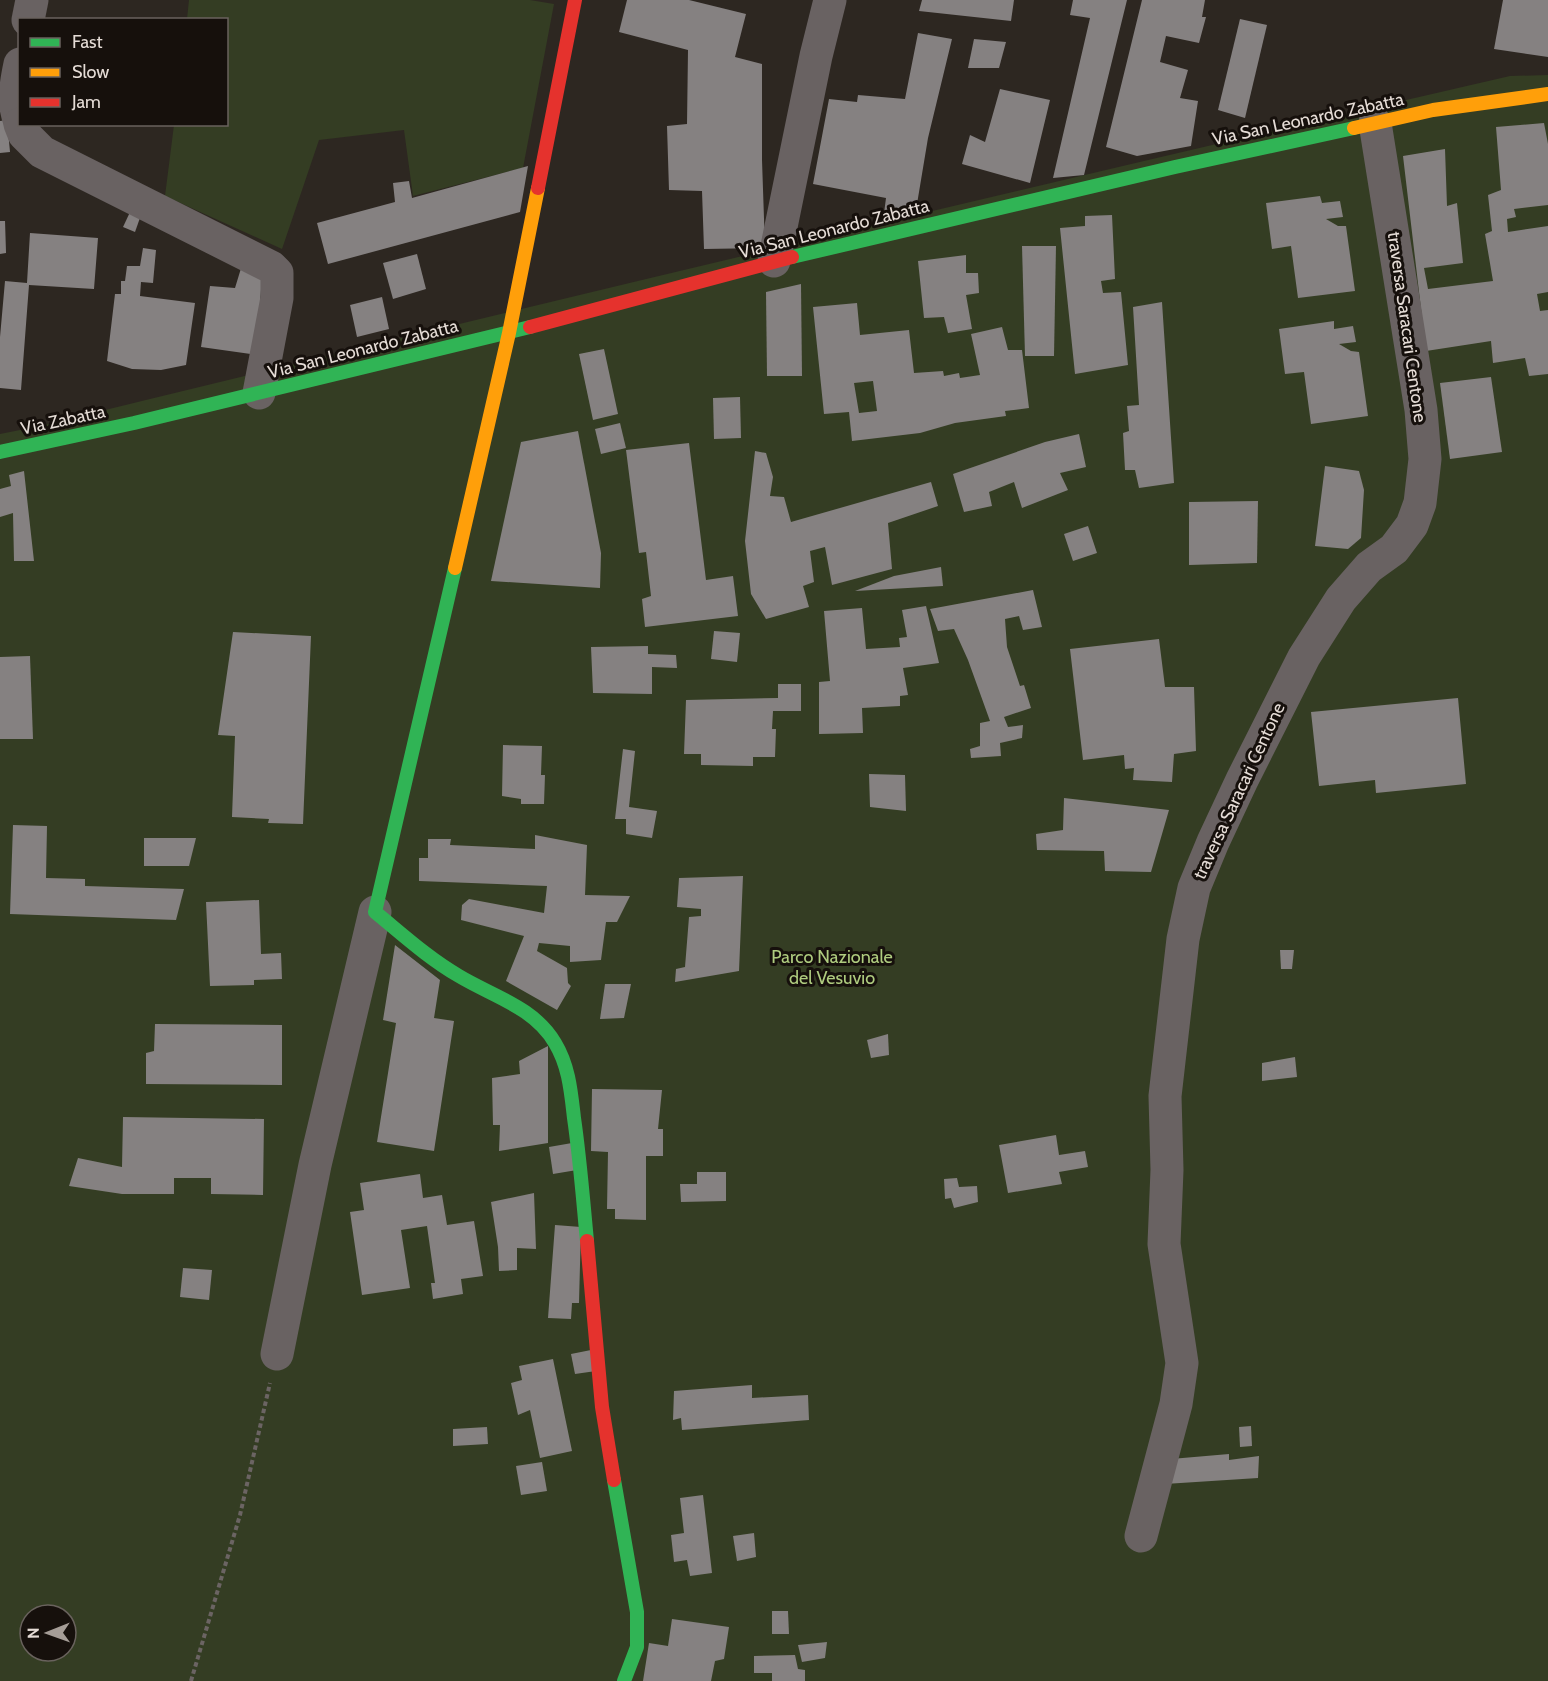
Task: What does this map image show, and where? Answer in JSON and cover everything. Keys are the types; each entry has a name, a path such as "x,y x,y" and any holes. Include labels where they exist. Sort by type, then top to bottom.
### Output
{"street":[{"path":"28,18 32,0"},
{"path":"277,1354 315,1165 508,333 575,0"},
{"path":"774,261 816,56 830,0"},
{"path":"18,72 15,85 18,118"},
{"name":"Via San Leonardo Zabatta","path":"134,423 508,333 774,261 1175,167 1433,110 1548,94"},
{"name":"traversa Saracari Centone","path":"1141,1536 1176,1404 1182,1363 1164,1244 1167,1170 1165,1096 1183,939 1194,888 1242,780 1304,657 1341,599 1369,567 1394,549 1412,525 1420,503 1425,459 1420,410 1375,123"},
{"path":"21,126 24,134 42,152 271,267 276,273 277,298 260,393"},
{"name":"Via Zabatta","path":"0,452 134,423"},
{"path":"375,912 432,959 460,977 513,1003 537,1021 555,1042 568,1071 580,1158 602,1407 637,1612 637,1647 624,1681"}],"path":[{"path":"191,1681 240,1515 277,1354"}],"green space":[{"path":"189,0 530,0 554,4 523,168 413,196 404,130 319,140 282,249 165,196 174,126 228,126 228,18 187,18"},
{"name":"Parco Nazionale del Vesuvio","path":"1548,75 1548,1681 0,1681 0,434 958,205 1510,76"}],"building":[{"path":"627,0 689,0 746,14 735,57 762,64 765,248 704,249 702,191 669,190 667,126 687,124 688,50 619,32"},
{"path":"922,0 1014,0 1011,21 919,11"},
{"path":"1073,0 1127,0 1084,175 1053,178 1090,18 1070,15"},
{"path":"1142,0 1205,0 1202,17 1206,17 1199,43 1166,36 1160,62 1188,70 1180,98 1198,101 1191,146 1137,156 1106,147"},
{"path":"1503,0 1548,0 1548,57 1494,49"},
{"path":"1240,19 1267,25 1245,118 1218,110"},
{"path":"918,33 952,39 928,138 915,216 883,221 886,198 813,184 829,99 857,102 858,95 905,99"},
{"path":"974,39 1006,42 999,68 968,68"},
{"path":"1000,89 1050,100 1030,183 962,164 970,135 985,142"},
{"path":"7,120 10,152 0,153 0,121"},
{"path":"1544,123 1548,144 1548,205 1514,209 1516,217 1507,219 1508,232 1548,226 1548,292 1537,294 1540,311 1548,310 1548,374 1529,376 1525,358 1493,363 1491,341 1426,351 1403,156 1445,149 1447,206 1457,203 1463,263 1424,268 1428,289 1493,281 1485,234 1492,231 1488,195 1501,190 1496,127"},
{"path":"528,166 520,212 328,264 317,223 395,202 393,183 409,181 412,198"},
{"path":"1320,196 1322,203 1340,201 1343,217 1326,219 1338,226 1346,226 1355,291 1298,298 1291,246 1272,249 1266,203"},
{"path":"131,210 141,215 135,232 123,227"},
{"path":"1112,215 1115,279 1101,281 1103,293 1121,292 1128,365 1075,374 1060,228 1085,226 1085,216"},
{"path":"0,221 5,221 6,253 0,254"},
{"path":"30,233 98,238 94,289 29,285 21,390 0,388 0,337 5,281 27,283"},
{"path":"1022,246 1056,246 1054,356 1025,356"},
{"path":"143,248 156,250 153,283 141,282 140,296 195,303 186,365 161,370 132,369 107,361 115,294 121,294 121,281 125,281 127,266 140,266"},
{"path":"417,254 426,289 393,299 383,263"},
{"path":"966,255 966,273 978,273 979,293 966,295 972,329 948,333 944,317 924,318 918,261"},
{"path":"242,265 262,273 257,355 201,347 210,286 235,288"},
{"path":"801,284 802,376 767,376 766,292"},
{"path":"382,297 389,329 357,337 350,305"},
{"path":"1162,302 1174,483 1139,488 1135,470 1125,470 1123,433 1129,431 1127,406 1139,405 1133,307"},
{"path":"857,303 860,335 909,330 914,373 943,371 944,376 959,373 960,378 980,375 971,334 1002,327 1008,350 1022,350 1029,408 1005,411 1006,416 955,423 920,433 852,441 849,412 824,414 813,307","holes":["873,381 877,411 859,413 854,383"]},
{"path":"1334,321 1334,329 1353,326 1356,342 1339,344 1351,351 1359,352 1368,416 1311,424 1304,372 1285,374 1279,329"},
{"path":"604,349 618,414 593,420 579,354"},
{"path":"1491,377 1502,452 1450,459 1440,383"},
{"path":"740,397 741,438 714,439 713,398"},
{"path":"620,423 626,448 601,454 595,429"},
{"path":"578,431 601,553 600,588 491,581 521,442"},
{"path":"1079,434 1086,467 1060,473 1068,490 1022,508 1014,482 989,492 992,506 964,512 953,474 1045,442"},
{"path":"689,443 706,580 733,576 738,616 645,627 642,599 651,596 646,552 639,553 626,450"},
{"path":"755,451 766,453 773,477 770,496 784,497 791,522 931,482 938,506 888,523 892,569 832,585 825,547 810,551 814,582 803,586 809,607 766,619 751,594 745,541"},
{"path":"1325,466 1359,471 1364,490 1361,538 1348,549 1315,546"},
{"path":"24,471 34,561 14,561 13,513 0,517 0,489 11,486 9,475"},
{"path":"1258,501 1257,563 1189,565 1189,502"},
{"path":"1088,526 1097,553 1073,561 1064,534"},
{"path":"941,567 943,586 855,591 894,576"},
{"path":"1033,590 1042,627 1023,630 1019,616 1005,619 1007,647 1020,686 1024,685 1031,708 1004,717 1008,727 1023,725 1022,738 1000,743 1001,756 971,758 970,749 980,746 980,723 990,721 954,629 938,631 930,609"},
{"path":"926,606 939,663 903,668 908,695 900,696 900,706 862,708 863,733 819,734 819,682 830,681 824,611 862,608 866,649 900,647 899,638 907,637 902,610"},
{"path":"714,631 740,633 737,662 711,659"},
{"path":"233,632 311,636 303,824 268,823 269,819 232,817 235,736 218,735"},
{"path":"1159,639 1165,687 1194,687 1196,751 1174,754 1172,782 1133,780 1134,768 1125,769 1124,755 1083,760 1070,649"},
{"path":"648,646 648,654 676,655 677,668 652,667 652,694 593,693 591,647"},
{"path":"30,656 33,739 0,739 0,657"},
{"path":"778,684 801,684 801,711 773,711 772,729 776,729 775,757 753,757 753,766 701,765 701,754 684,754 686,700 778,698"},
{"path":"1458,698 1466,784 1376,793 1375,780 1319,786 1311,712"},
{"path":"503,745 542,746 541,775 545,775 544,804 521,804 521,799 502,796"},
{"path":"623,749 635,751 629,807 657,811 652,838 626,834 626,819 615,819"},
{"path":"869,774 905,775 906,811 870,807"},
{"path":"1064,798 1169,810 1151,872 1105,871 1104,851 1037,850 1036,834 1063,830"},
{"path":"13,825 47,826 46,878 85,879 85,886 184,889 176,920 10,914"},
{"path":"535,835 587,845 585,895 630,896 617,922 606,922 601,960 570,962 570,946 539,943 537,951 567,968 568,983 571,986 557,1010 506,981 524,936 461,920 462,905 469,899 544,913 547,886 419,881 419,858 428,858 428,839 451,839 450,845 535,849"},
{"path":"144,838 196,838 189,866 144,866"},
{"path":"743,876 739,971 675,982 676,969 685,967 689,917 701,916 701,909 677,907 679,878"},
{"path":"259,900 261,954 281,953 282,979 254,980 254,985 210,986 206,902"},
{"path":"395,945 440,980 434,1018 454,1021 434,1151 377,1142 396,1023 383,1020"},
{"path":"1280,950 1294,950 1292,969 1281,969"},
{"path":"605,984 631,984 624,1018 600,1019"},
{"path":"155,1024 282,1025 282,1085 146,1084 146,1053 154,1051"},
{"path":"888,1034 889,1055 871,1058 867,1040"},
{"path":"548,1046 548,1143 499,1151 500,1125 493,1125 492,1078 520,1074 519,1061"},
{"path":"1295,1057 1297,1077 1262,1081 1262,1063"},
{"path":"592,1089 662,1090 658,1129 663,1129 663,1156 646,1156 646,1220 615,1219 615,1209 607,1209 608,1152 591,1151"},
{"path":"123,1117 264,1119 263,1195 211,1194 211,1178 174,1178 174,1194 122,1194 69,1186 78,1158 122,1167"},
{"path":"1056,1135 1059,1155 1085,1151 1088,1167 1059,1172 1062,1184 1008,1193 999,1145"},
{"path":"572,1143 577,1170 553,1174 549,1147"},
{"path":"697,1172 726,1172 726,1201 681,1202 680,1184 697,1184"},
{"path":"420,1174 423,1198 442,1195 447,1225 474,1221 483,1276 461,1279 463,1294 433,1299 431,1283 435,1283 427,1226 401,1230 410,1288 362,1295 350,1212 364,1210 360,1183"},
{"path":"957,1178 959,1187 977,1186 978,1202 954,1208 951,1198 945,1199 944,1179"},
{"path":"534,1193 536,1249 517,1248 517,1270 499,1271 491,1202"},
{"path":"555,1225 581,1227 579,1303 572,1303 571,1319 548,1318"},
{"path":"183,1268 212,1270 209,1300 180,1297"},
{"path":"591,1350 596,1371 575,1374 571,1354"},
{"path":"553,1359 572,1451 540,1458 530,1410 518,1415 511,1383 522,1380 519,1366"},
{"path":"752,1385 752,1398 808,1395 809,1420 682,1430 681,1418 673,1420 674,1391"},
{"path":"1251,1426 1252,1446 1240,1447 1239,1427"},
{"path":"487,1427 488,1444 453,1446 453,1429"},
{"path":"1229,1454 1229,1460 1259,1456 1258,1478 1165,1484 1171,1459"},
{"path":"542,1462 547,1491 521,1495 516,1466"},
{"path":"703,1495 712,1573 690,1576 687,1560 674,1562 671,1535 684,1533 680,1498"},
{"path":"754,1533 756,1557 737,1561 733,1536"},
{"path":"772,1611 788,1611 789,1634 772,1634"},
{"path":"672,1619 729,1627 724,1659 715,1661 711,1681 643,1681 649,1643 668,1646"},
{"path":"827,1642 825,1658 802,1662 798,1645"},
{"path":"795,1655 798,1669 805,1670 805,1681 772,1681 772,1673 754,1673 754,1656"}],"traffic: fast":[{"path":"792,257 1175,167 1354,128"},
{"path":"0,452 134,423 530,327"},
{"path":"455,568 375,912 437,962 524,1011 536,1020 555,1043 566,1070 570,1089 587,1241"},
{"path":"614,1480 637,1612 637,1647 624,1681"}],"traffic: slow":[{"path":"1354,128 1433,110 1548,94"},
{"path":"455,568 509,333 538,188"}],"traffic: jam":[{"path":"538,188 575,0"},
{"path":"530,327 792,257"},
{"path":"587,1241 602,1407 614,1480"}]}
